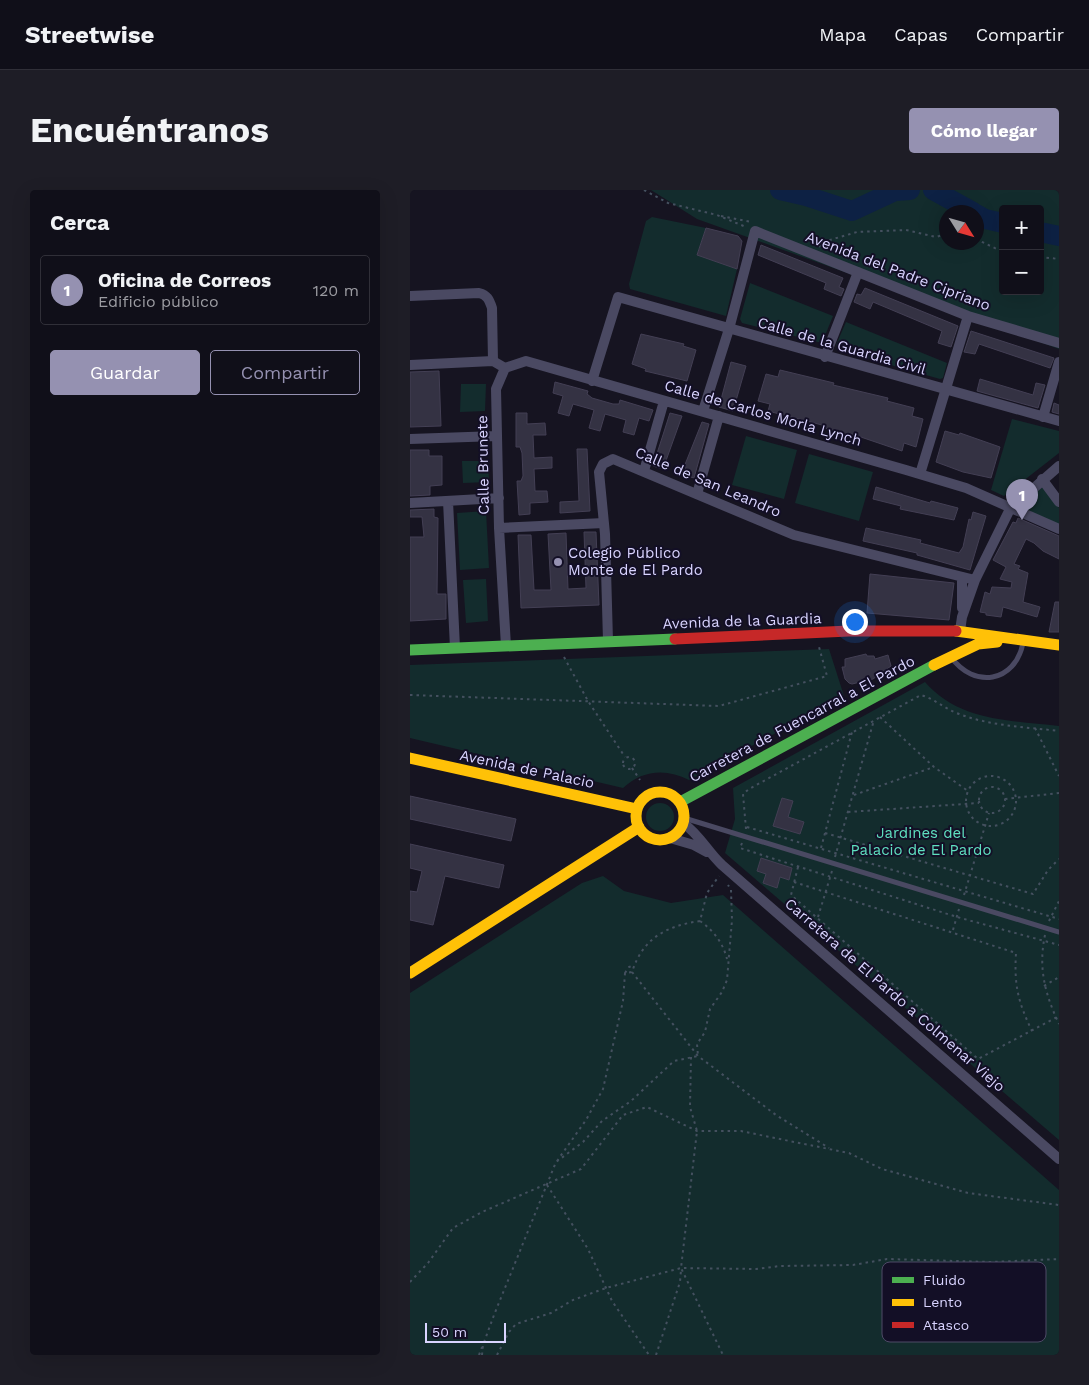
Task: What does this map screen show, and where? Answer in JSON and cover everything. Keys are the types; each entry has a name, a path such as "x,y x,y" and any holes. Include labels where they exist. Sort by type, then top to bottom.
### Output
{"street":[{"name":"Avenida del Padre Cipriano","path":"755,231 968,316 1059,343"},
{"path":"702,411 729,329 755,231"},
{"path":"826,357 858,272"},
{"path":"410,296 484,294 489,299 492,308 494,361"},
{"name":"Calle de la Guardia Civil","path":"592,380 618,297 946,391 1059,421"},
{"path":"920,474 968,316"},
{"path":"410,365 494,361 505,368"},
{"name":"Calle de Carlos Morla Lynch","path":"505,368 526,361 920,474 966,488 1059,530"},
{"path":"1043,417 1059,362"},
{"name":"Calle Brunete","path":"505,368 496,389 506,646"},
{"path":"644,471 664,401"},
{"path":"697,494 719,416"},
{"path":"410,439 497,436"},
{"name":"Calle de San Leandro","path":"608,641 604,523 599,472 603,464 613,459 794,535 976,580"},
{"path":"962,617 976,580 1010,509 1059,466"},
{"path":"1042,479 1059,502"},
{"path":"410,503 499,498"},
{"path":"448,501 455,648"},
{"path":"500,528 604,523"},
{"path":"962,577 960,632 964,638 978,644"},
{"name":"Avenida de la Guardia","path":"410,650 917,630 960,632 1023,642 1059,645"},
{"name":"Carretera de Fuencarral a El Pardo","path":"917,630 939,637 946,649"},
{"name":"Carretera de Fuencarral a El Pardo","path":"680,802 939,663 946,649 960,632"},
{"path":"946,649 1011,640"},
{"name":"Avenida de Palacio","path":"410,758 637,809"},
{"path":"684,821 677,833 670,838 663,840 652,839 639,827 637,809 646,796 655,792 668,793 680,802 684,821 710,854"},
{"path":"410,973 639,827"},
{"path":"670,838 694,845 710,854"},
{"name":"Carretera de El Pardo a Colmenar Viejo","path":"710,854 1059,1159"}],"lane":[{"path":"946,649 969,675 990,678 1005,673 1019,658 1023,642"},
{"path":"684,821 744,836 1059,932"}],"path":[{"path":"644,190 668,203 716,215 755,231"},
{"path":"812,254 822,242 857,232 906,230 939,236"},
{"path":"984,243 999,250"},
{"path":"1044,257 1059,259"},
{"path":"563,643 564,660 588,701 625,757"},
{"path":"410,695 719,706 826,676 819,646"},
{"path":"1059,731 976,720 921,695 743,794 747,827 740,848 830,878 1059,946"},
{"path":"880,717 934,768 968,791"},
{"path":"818,918 874,720"},
{"path":"1035,728 1059,776"},
{"path":"814,872 852,732"},
{"path":"625,757 630,756 634,759 635,764 632,768"},
{"path":"625,757 622,761 623,766 627,769 632,768"},
{"path":"632,768 640,780"},
{"path":"853,796 934,768"},
{"path":"995,776 1010,784 1016,798 1015,807 1007,820 1000,824 985,826 972,818 966,804 968,791 979,779 995,776"},
{"path":"989,788 1001,792 1004,799 1000,810 989,813 981,808 979,802 982,792 989,788"},
{"path":"1004,799 1059,793"},
{"path":"848,812 979,802"},
{"path":"953,931 989,813"},
{"path":"747,827 1059,919"},
{"path":"825,833 1032,894 1048,870 1059,859"},
{"path":"700,922 707,893 721,874 722,865"},
{"path":"798,867 791,895 978,1059 1058,1017"},
{"path":"698,1056 697,1044 705,1032 710,1009 722,992 727,980 727,960 732,920 731,890 726,882"},
{"path":"794,882 953,931 1016,953 1014,980 1020,1006 1032,1031"},
{"path":"1059,901 1046,928 1042,952 1044,986 1048,1002 1058,1017 1059,1024"},
{"path":"632,972 645,946 661,933 684,924 700,922 712,929 724,948 727,960"},
{"path":"480,1355 537,1204 548,1185 556,1162 586,1120 603,1089 623,1001 625,973 629,967 634,965"},
{"path":"632,972 698,1056 776,1114 831,1149"},
{"path":"625,973 632,972"},
{"path":"1044,986 1059,977"},
{"path":"556,1162 583,1142 602,1121 631,1100 674,1061 698,1056"},
{"path":"656,1355 680,1282 697,1131 690,1107 691,1057"},
{"path":"410,1282 428,1263 453,1228 482,1212 548,1185 581,1169 623,1115 647,1107 697,1131 741,1131 831,1149 849,1153 882,1169 968,1193 1059,1206"},
{"path":"548,1185 588,1249 612,1301 649,1355"},
{"path":"497,1355 509,1332 516,1324 551,1313 573,1300 606,1288 681,1268 756,1269 780,1266 853,1265 897,1259 991,1262 1059,1259"},
{"path":"681,1268 723,1355"}],"green space":[{"path":"651,190 1059,190 1059,349 697,219"},
{"path":"652,217 706,228 697,255 737,269 726,316 630,289 629,284 646,221"},
{"path":"750,283 833,316 822,343 742,323 740,319"},
{"path":"846,322 947,363 943,378 940,379 838,350 836,345"},
{"path":"461,384 486,384 485,411 460,412"},
{"path":"1012,419 1059,431 1059,453 1004,496 991,490"},
{"path":"746,436 797,450 784,499 732,485"},
{"path":"809,454 873,472 859,521 795,503"},
{"path":"462,461 488,461 489,482 463,483"},
{"path":"1043,486 1059,508 1059,525 1019,506"},
{"path":"486,511 489,568 460,570 457,513"},
{"path":"486,579 488,621 466,623 463,580"},
{"path":"829,649 844,696 689,780 672,774 646,774 638,777 623,788 410,738 410,665"},
{"name":"Jardines del Palacio de El Pardo","path":"925,682 954,705 970,712 1004,720 1059,726 1059,1140 725,853 735,819 733,788"},
{"path":"660,803 670,807 674,817 670,827 660,831 650,827 646,817 650,807"},
{"path":"603,876 624,891 671,903 723,895 1059,1190 1059,1355 410,1355 410,993 582,883"}],"building":[{"path":"706,228 738,236 742,241 737,269 697,255"},
{"path":"761,245 843,278 839,287 844,289 841,296 824,289 826,283 758,255"},
{"path":"865,288 958,326 951,347 938,343 942,331 873,302 870,309 854,302 857,294 861,295"},
{"path":"971,331 1054,358 1050,368 979,344 975,354 964,352"},
{"path":"641,334 684,344 683,346 696,350 687,381 645,371 646,369 632,364"},
{"path":"731,362 746,366 733,411 719,407"},
{"path":"780,370 888,398 887,401 914,408 912,416 923,419 916,447 904,443 902,451 849,433 848,435 822,427 822,425 768,411 770,404 758,401 766,374 778,377"},
{"path":"439,371 441,426 410,427 410,372"},
{"path":"980,379 1033,395 1036,383 1045,385 1038,408 977,391"},
{"path":"555,382 588,391 587,394 592,398 613,404 619,404 620,400 653,410 649,421 639,418 634,435 623,432 626,420 605,414 600,431 589,428 594,410 573,404 569,416 558,413 563,396 553,393"},
{"path":"1054,403 1059,405 1059,414 1052,412"},
{"path":"516,413 527,413 527,424 545,423 546,435 533,435 534,458 552,457 552,468 534,469 535,491 547,491 548,502 530,503 530,514 519,515 517,481 521,481 523,476 522,453 520,447 516,447"},
{"path":"670,413 682,416 663,469 653,466"},
{"path":"702,422 709,424 694,478 684,475 686,467 684,467"},
{"path":"945,431 959,435 960,433 1000,447 991,478 963,472 936,462"},
{"path":"577,449 587,449 590,511 560,513 560,502 579,501"},
{"path":"410,450 429,450 429,456 442,456 442,485 430,486 430,495 410,496"},
{"path":"876,487 930,503 931,501 958,508 954,520 900,509 901,506 873,499"},
{"path":"434,509 434,517 438,518 437,594 446,594 446,619 410,621 410,537 424,537 422,517 410,517 410,510"},
{"path":"973,512 986,516 970,570 917,555 917,553 863,541 866,528 921,540 920,543 959,553 963,547 969,519 971,520"},
{"path":"1018,518 1059,536 1059,559 1026,539 1014,564 1020,566 1018,569 1028,573 1023,602 1040,607 1037,617 1003,607 1001,617 986,615 986,613 980,612 985,592 990,594 992,587 1011,588 1012,582 1000,579 1006,567 993,560 1013,522 1016,523"},
{"name":"Colegio Público Monte de El Pardo","path":"584,532 596,532 599,605 521,608 518,535 531,535 534,590 551,590 548,534 566,533 568,589 586,588"},
{"path":"870,574 954,583 949,620 867,613"},
{"path":"1055,602 1059,602 1059,632 1049,632"},
{"path":"866,654 867,656 874,656 875,659 888,655 891,666 873,679 849,683 845,679 842,667 845,667 845,659"},
{"path":"410,796 516,819 511,841 410,819"},
{"path":"782,798 793,801 788,817 804,822 800,834 773,826"},
{"path":"410,844 504,865 499,888 445,876 433,925 410,920 410,891 417,892 422,871 410,868"},
{"path":"761,858 792,868 789,880 780,877 777,888 763,883 766,874 757,871"}],"waterway":[{"path":"780,190 806,196 852,211 895,191 910,190"},
{"path":"933,190 960,205"},
{"path":"984,218 999,222"},
{"path":"1044,233 1059,236"}],"traffic: fast":[{"path":"410,650 675,639"},
{"path":"680,802 934,665"}],"traffic: slow":[{"path":"956,631 1059,645"},
{"path":"934,665 978,644 997,642"},
{"path":"410,758 637,809"},
{"path":"655,792 665,792 677,799 684,811 684,816 684,821 677,833 665,840 655,840 647,836 640,829 636,821 636,811 640,803 647,796 655,792"},
{"path":"410,973 639,827"}],"traffic: jam":[{"path":"675,639 849,631 956,631"}],"place":[{"name":"Oficina de Correos","path":"1022,520"},
{"name":"Colegio Público Monte de El Pardo","path":"558,562"}]}
